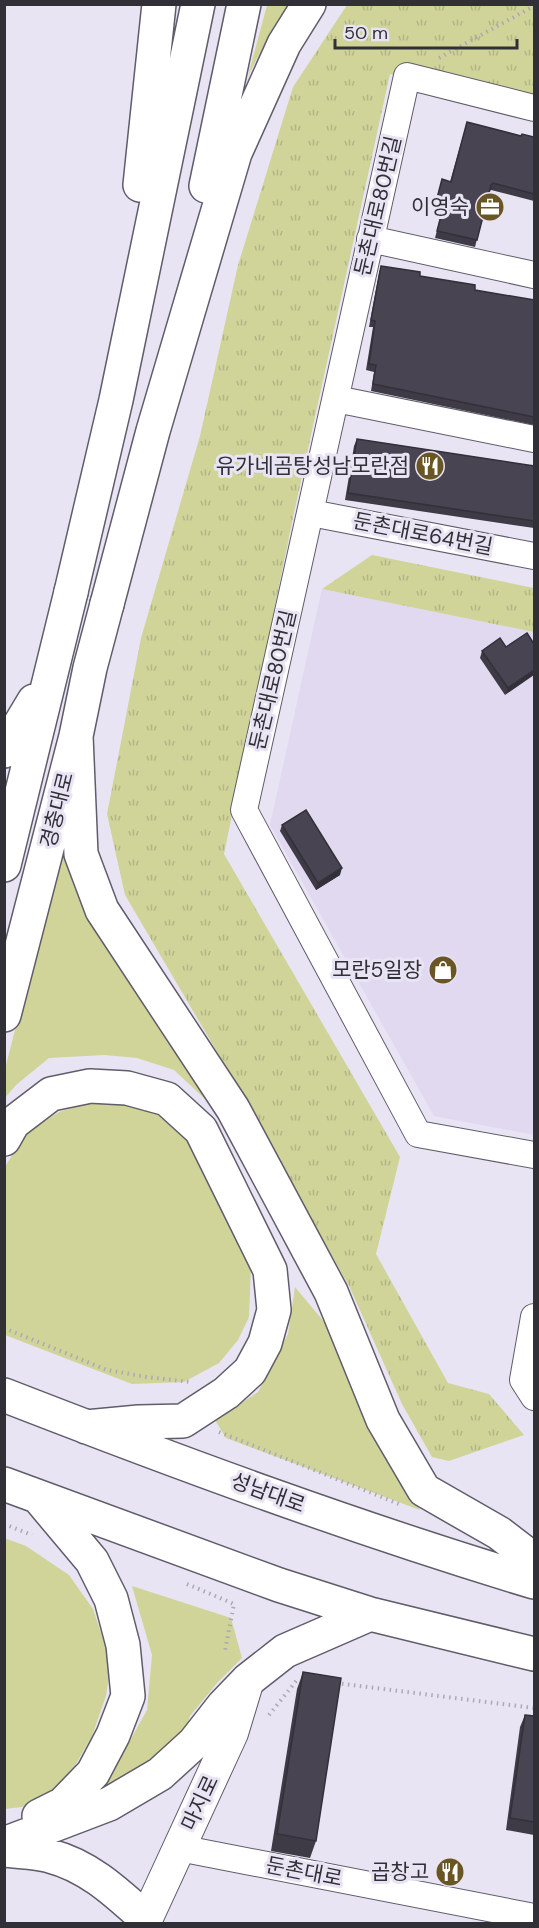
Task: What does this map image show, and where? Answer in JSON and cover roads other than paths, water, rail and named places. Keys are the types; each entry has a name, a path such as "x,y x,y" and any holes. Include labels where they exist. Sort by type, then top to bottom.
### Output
{"main road":[{"path":"116,400 159,4"},
{"path":"116,400 198,4"},
{"path":"153,431 244,4"},
{"path":"153,431 235,153 284,44 309,4"},
{"name":"경충대로","path":"4,865 116,400"},
{"name":"경충대로","path":"4,1016 76,736 90,668 153,431"},
{"path":"4,751 30,709 56,656"},
{"path":"76,736 81,855 102,910 233,1110 331,1292 383,1420 424,1490 499,1533 534,1560"},
{"path":"4,1139 13,1123 51,1094 90,1086 127,1088 167,1099 201,1130 270,1269 274,1310 265,1343 250,1371 226,1394 183,1421 86,1427"},
{"name":"성남대로","path":"4,1395 86,1427 422,1548 534,1582"},
{"path":"4,1484 279,1585 370,1614 534,1654"},
{"path":"4,1828 22,1825 63,1804 93,1773 113,1735 128,1696 123,1645 111,1599 92,1562 39,1498"},
{"path":"4,1844 109,1804 160,1774 194,1743 248,1680 285,1651 370,1614"},
{"path":"4,1850 49,1855 78,1865 103,1882 149,1922"}],"street":[{"name":"둔촌대로80번길","path":"534,108 407,76 244,810 418,1134 534,1155"},
{"path":"370,238 534,275"},
{"path":"336,399 534,439"},
{"name":"둔촌대로64번길","path":"311,513 534,556"},
{"path":"534,1317 523,1380 534,1397"},
{"name":"마지로","path":"149,1922 179,1848 232,1734 248,1680"},
{"name":"둔촌대로","path":"179,1848 534,1917"}],"place":[{"name":"이영숙","path":"490,207"},
{"name":"유가네곰탕성남모란점","path":"430,466"},
{"name":"모란5일장","path":"443,970"},
{"name":"곱창고","path":"450,1872"}]}
